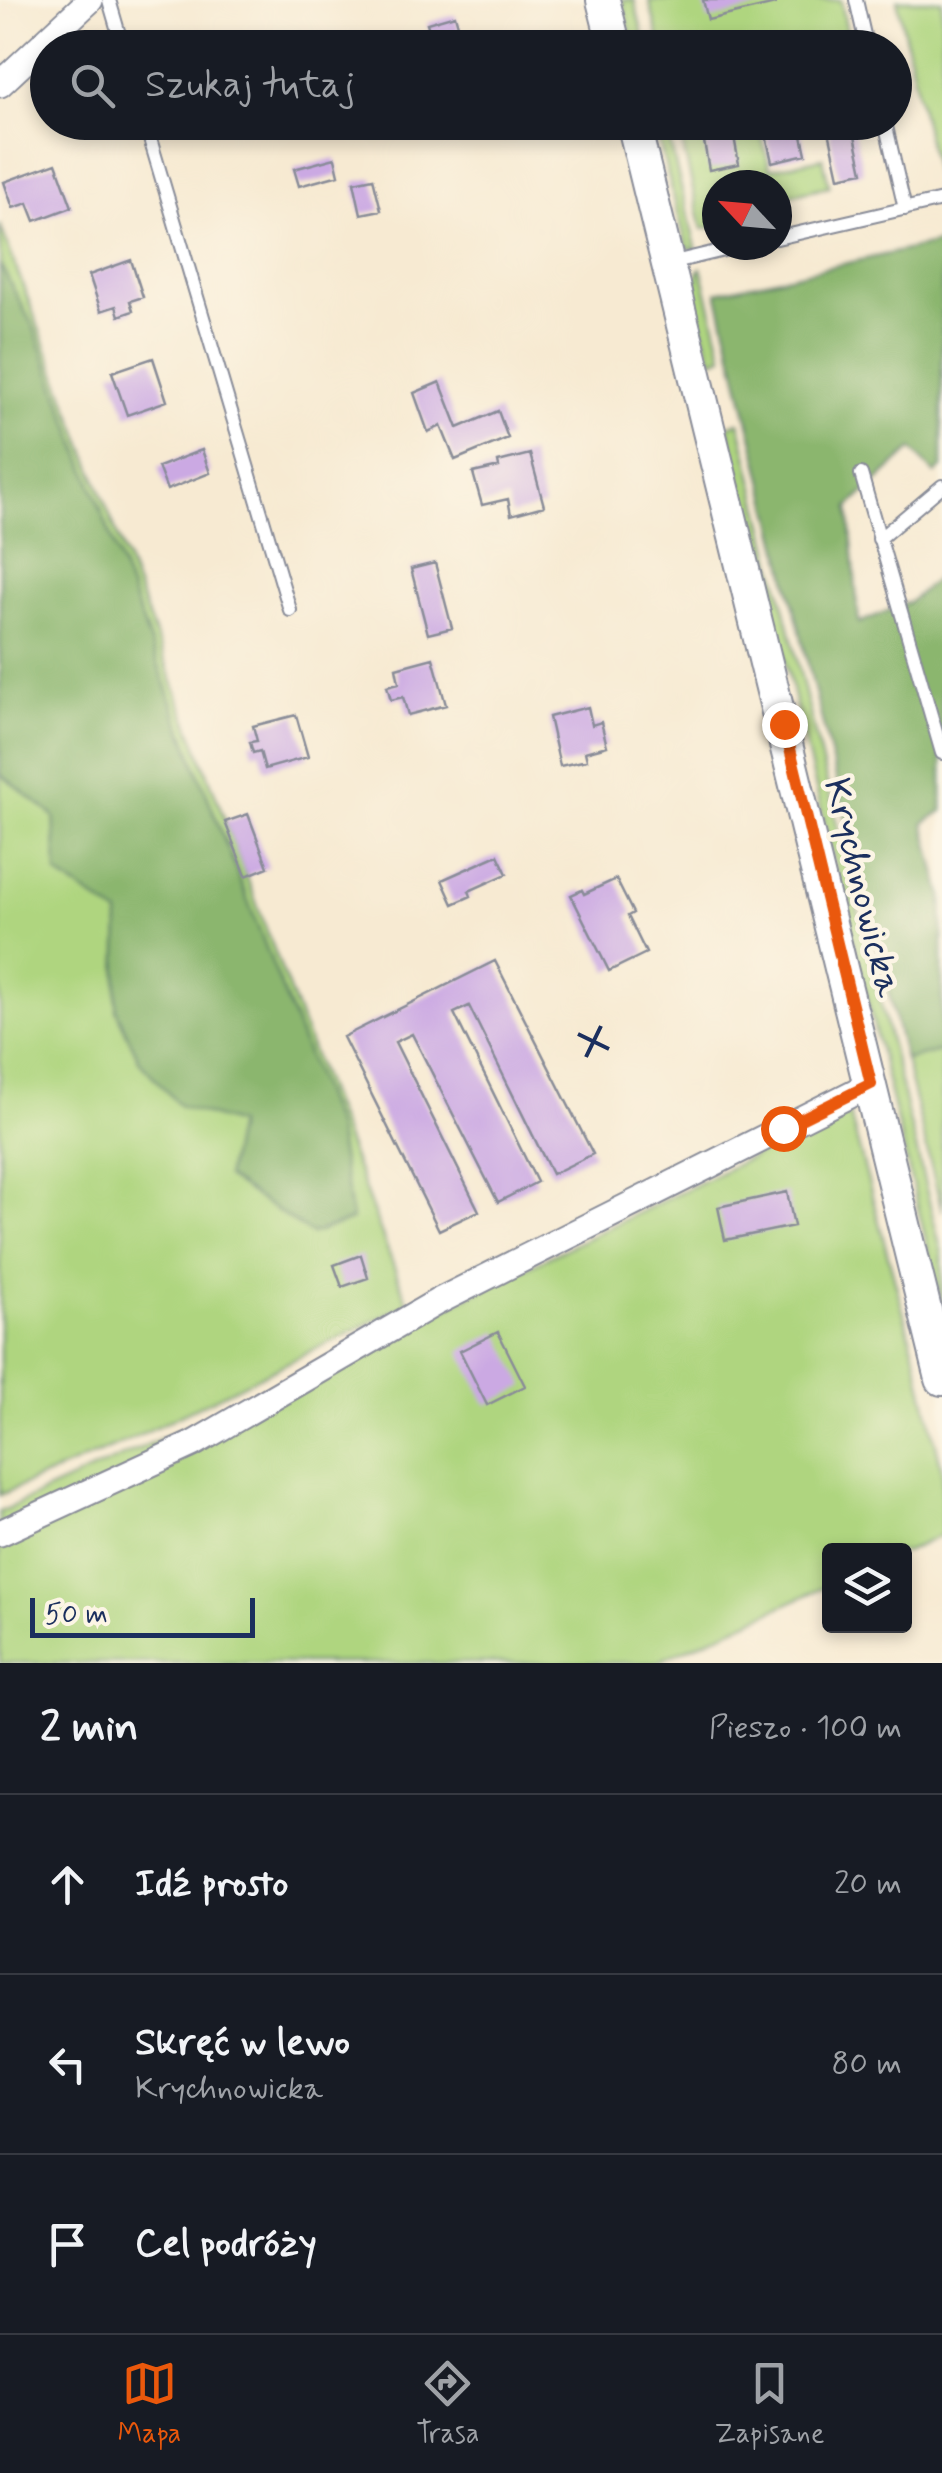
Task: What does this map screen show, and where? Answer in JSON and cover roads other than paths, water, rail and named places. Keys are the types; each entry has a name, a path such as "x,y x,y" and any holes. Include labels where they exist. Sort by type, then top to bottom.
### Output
{"street":[{"path":"58,30 90,0"},
{"path":"602,0 610,30"},
{"path":"0,84 30,56"},
{"name":"Krychnowicka","path":"638,140 942,1379"},
{"path":"0,1533 193,1444 437,1302 871,1084"}],"lane":[{"path":"109,0 118,30"},
{"path":"856,0 863,30"},
{"path":"150,140 290,610"},
{"path":"889,140 905,209"},
{"path":"792,235 942,200"},
{"path":"669,263 702,255"},
{"path":"861,474 942,753"},
{"path":"879,539 942,486"}]}
